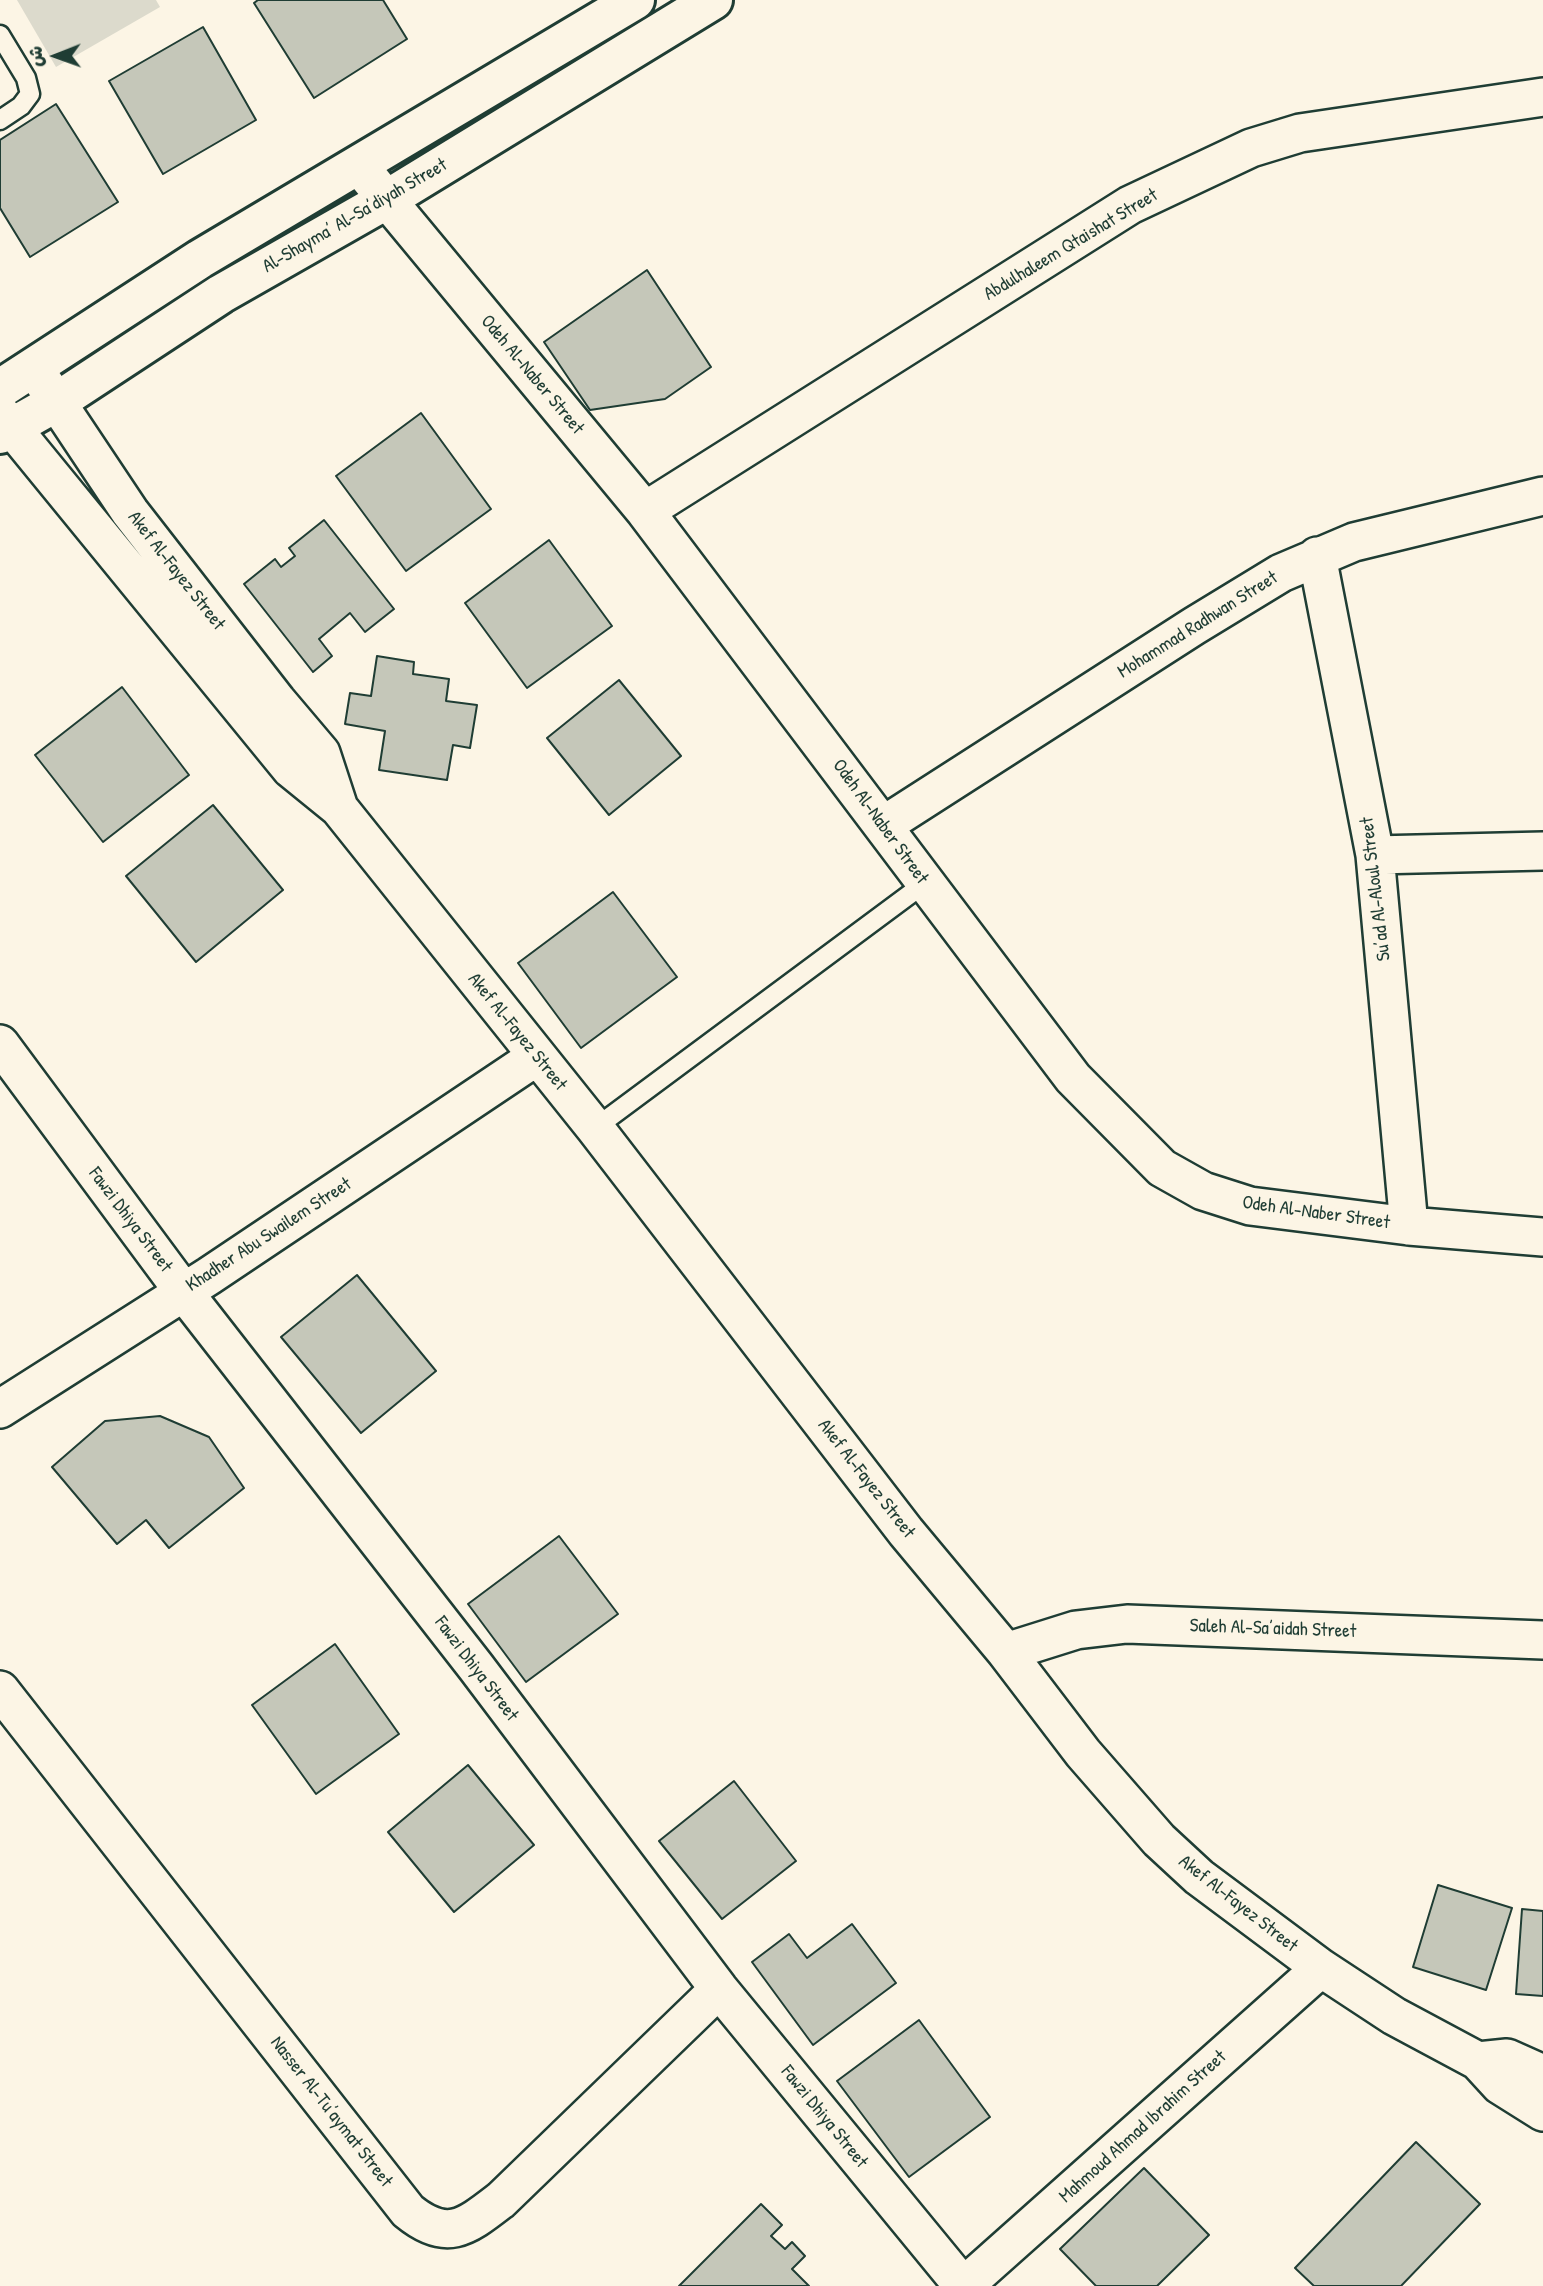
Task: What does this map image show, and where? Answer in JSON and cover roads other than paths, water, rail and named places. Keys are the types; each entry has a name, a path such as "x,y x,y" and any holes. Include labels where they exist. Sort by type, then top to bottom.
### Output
{"street":[{"name":"Al-Shayma’ Al-Sa’diyah Street","path":"0,389 200,259 360,167 635,0"},
{"name":"Al-Shayma’ Al-Sa’diyah Street","path":"4,425 55,402 221,293 386,200 713,0"},
{"name":"Abdulhaleem Qtaishat Street","path":"645,511 1130,205 1215,164 1300,133 1543,97"},
{"name":"Odeh Al-Naber Street","path":"360,167 645,511 1073,1079 1162,1168 1203,1191 1250,1206 1409,1226 1543,1237"},
{"name":"Akef Al-Fayez Street","path":"34,368 130,512 277,701 321,753 339,808"},
{"name":"Akef Al-Fayez Street","path":"4,425 291,769 339,808 594,1128 898,1521 1006,1652 1083,1753 1159,1840 1199,1877 1321,1968 1394,2017 1478,2061 1500,2085 1543,2112"},
{"name":"Mohammad Radhwan Street","path":"884,825 1194,626 1317,555 1354,542 1543,496"},
{"name":"Su’ad Al-Aloul Street","path":"1317,555 1375,855 1409,1226"},
{"path":"1375,855 1543,851"},
{"name":"Fawzi Dhiya Street","path":"0,1044 183,1291 476,1667 719,1989 964,2286"},
{"name":"Khadher Abu Swailem Street","path":"0,1409 536,1057"},
{"name":"Saleh Al-Sa’aidah Street","path":"1006,1652 1076,1630 1127,1624 1543,1640"},
{"name":"Nasser Al-Tu’aymat Street","path":"0,1690 408,2211 426,2226 447,2231 471,2223 501,2200 719,1989"},
{"name":"Mahmoud Ahmad Ibrahim Street","path":"964,2286 1321,1968"},
{"name":"Akef Al-Fayez Street","path":"1478,2061 1507,2058 1543,2074"}],"lane":[{"path":"0,35 26,78 30,94 21,106 0,120"},
{"path":"594,1128 925,883"}]}
